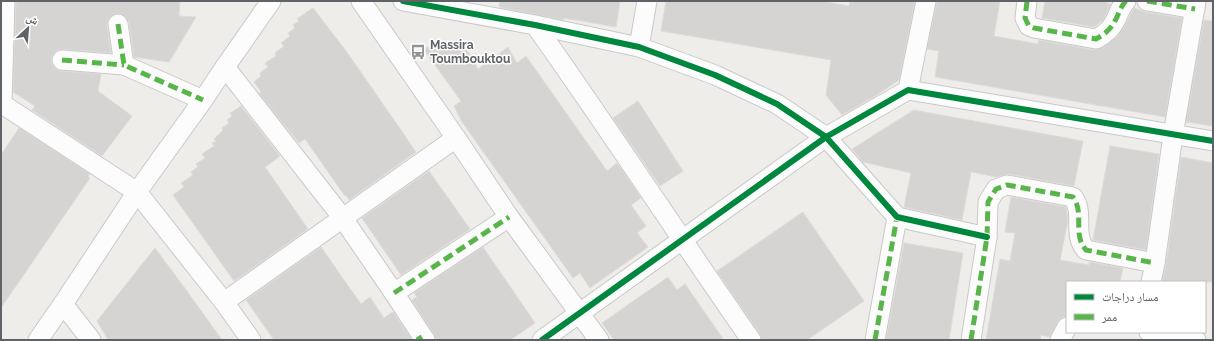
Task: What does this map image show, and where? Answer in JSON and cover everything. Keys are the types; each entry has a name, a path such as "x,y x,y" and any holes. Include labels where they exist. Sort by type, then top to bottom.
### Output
{"street":[{"path":"5,1 1,107 137,192 224,302 251,340"},
{"path":"38,340 137,192 271,1"},
{"path":"361,1 509,217 599,340"},
{"path":"404,1 535,25 639,47 715,75 777,104 826,137 898,217 986,237"},
{"path":"639,47 647,1"},
{"path":"908,90 926,1"},
{"path":"1027,1 1025,18 1029,26 1096,39 1108,31 1115,22 1121,6 1126,1"},
{"path":"1147,1 1196,5 1173,135 1151,281"},
{"path":"118,24 124,66"},
{"path":"535,25 750,340"},
{"path":"62,60 124,66 203,100"},
{"path":"225,67 342,217 394,293 421,339"},
{"path":"542,340 826,137 908,90 1213,141"},
{"path":"224,302 342,217 456,138"},
{"path":"970,340 986,237 988,202 996,189 1007,185 1073,197 1077,201 1080,211 1079,232 1081,242 1086,250 1155,263"},
{"path":"394,293 509,217"},
{"path":"875,340 898,217"},
{"path":"63,304 91,340"},
{"path":"1060,340 1066,329"},
{"path":"1155,333 1196,340"}],"building":[{"path":"16,1 180,1 179,16 196,17 169,62 134,57 129,22 122,14 117,13 112,15 108,20 107,26 111,53 63,49 57,50 53,54 51,59 52,64 56,69 61,71 101,74 98,91 132,116 102,156 32,110 35,106 13,92"},
{"path":"500,1 620,1 616,27 564,18 563,20 499,7"},
{"path":"666,1 821,1 849,6 850,1 915,1 899,80 842,115 826,95 831,60 661,31"},
{"path":"937,1 1000,1 994,36 1038,44 1039,40 1094,50 1104,47 1117,37 1134,8 1145,12 1182,18 1165,117 935,77 939,51 927,49"},
{"path":"1045,1 1107,1 1107,3 1111,4 1103,20 1094,27 1042,18"},
{"path":"313,8 349,55 416,152 349,200 305,139 299,143 259,93 261,92 254,82 261,76 260,73 268,67 265,63 276,56 275,53 284,46 281,43 290,36 288,33 295,28 293,25 299,21 297,19"},
{"path":"1204,20 1213,21 1213,126 1186,122"},
{"path":"422,47 467,50 478,69 508,47 517,63 526,56 607,171 617,163 641,198 631,205 646,226 637,233 648,247 590,288 580,273 573,278 462,122 454,106 461,101"},
{"path":"638,101 683,171 660,186 613,118"},
{"path":"241,106 280,156 265,167 308,229 234,281 173,195 184,187 181,183 193,175 191,172 198,167 196,164 205,158 202,154 214,146 212,143 216,141 214,139 223,130 222,128 229,123 227,120 232,116 230,113"},
{"path":"914,110 1083,141 1074,186 1009,174 997,177 971,172 962,220 904,207 911,173 863,162 852,149"},
{"path":"19,128 90,174 88,176 90,178 1,308 1,155"},
{"path":"1110,146 1159,154 1146,250 1093,240"},
{"path":"1181,157 1213,163 1213,282 1162,281 1166,265"},
{"path":"429,171 470,229 401,275 362,218"},
{"path":"1011,197 1066,207 1068,220 1060,260 1089,265 1089,262 1123,268 1120,281 1066,281 1066,316 1062,317 1058,321 1050,337 1041,335 1040,340 986,340 1000,259 1010,261 1015,233 1005,232"},
{"path":"803,212 864,301 807,340 762,340 760,334 717,271"},
{"path":"904,243 963,253 949,340 886,340"},
{"path":"321,247 361,304 370,297 384,318 393,312 412,340 274,340 246,300"},
{"path":"483,247 535,323 510,340 436,340 434,334 412,300 417,297 414,293"},
{"path":"155,248 222,340 108,340 97,321"},
{"path":"668,277 677,290 685,284 724,340 614,340 602,323"}],"marked path":[{"path":"1027,1 1025,18 1029,26 1096,39 1111,27 1126,1"},
{"path":"1147,1 1195,9"},
{"path":"118,24 124,65 203,100"},
{"path":"62,60 124,65"},
{"path":"971,340 987,237 988,202 996,189 1007,185 1073,197 1078,210 1080,238 1086,250 1155,263"},
{"path":"394,293 509,217"},
{"path":"875,340 897,217"},
{"path":"417,340 422,337"}],"cycle path":[{"path":"403,1 535,25 639,47 715,75 777,104 826,137 897,217 987,237"},
{"path":"542,340 826,137 908,90 1213,141"}],"place":[{"name":"Massira Toumbouktou","path":"418,52"}]}
